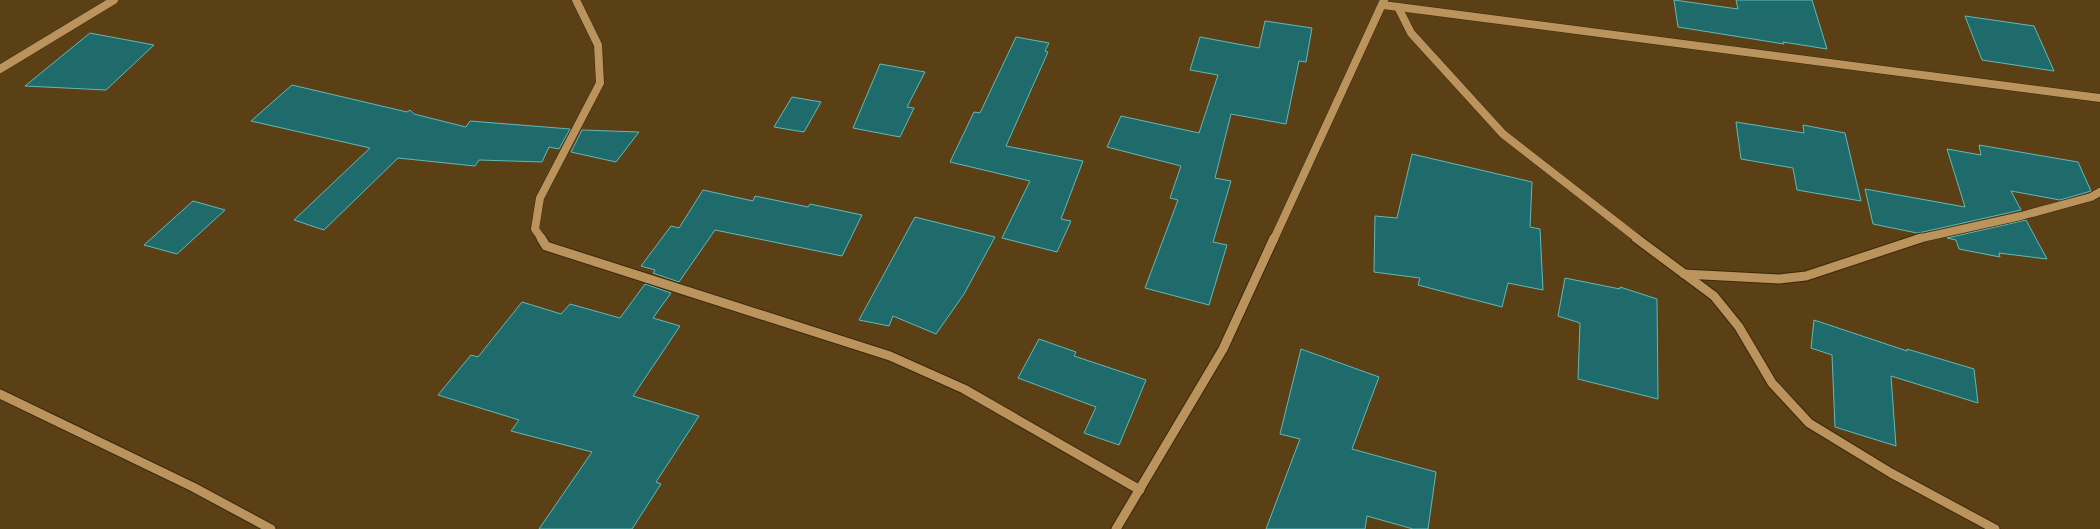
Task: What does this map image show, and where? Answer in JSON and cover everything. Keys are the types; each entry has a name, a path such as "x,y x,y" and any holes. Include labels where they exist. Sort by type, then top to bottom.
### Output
{"street":[{"path":"0,69 114,0"},
{"path":"576,0 598,45 600,83 540,198 535,229 546,246 890,356 964,389 1140,490"},
{"path":"1116,529 1223,349 1383,2 1398,7 2100,98"},
{"path":"1398,7 1411,33 1503,134 1714,296 1739,327 1772,383 1809,423 1891,473 1995,529"},
{"path":"1683,274 1779,279 1806,276 1930,235 2021,216 2091,197 2100,192"},
{"path":"0,394 193,488 271,529"}],"building":[{"path":"1674,0 1738,9 1736,0 1812,0 1827,49 1678,27"},
{"path":"1965,16 2034,26 2054,71 1982,60"},
{"path":"1265,21 1312,28 1306,62 1299,61 1286,124 1231,114 1215,178 1231,181 1213,242 1227,245 1209,305 1145,288 1178,200 1170,198 1181,166 1107,147 1121,116 1199,133 1218,75 1190,70 1200,37 1259,48"},
{"path":"90,33 154,45 106,90 25,86"},
{"path":"1016,37 1049,43 1045,51 1048,52 1006,146 1083,161 1061,219 1071,221 1057,252 1002,238 1030,181 950,162 974,112 980,113"},
{"path":"880,64 925,72 907,107 914,108 900,137 853,128"},
{"path":"292,85 407,112 410,110 414,114 466,127 470,121 570,129 559,149 549,147 542,162 479,160 475,166 398,158 324,230 294,220 370,148 251,121"},
{"path":"792,97 821,102 804,132 774,127"},
{"path":"1736,122 1804,133 1803,125 1845,133 1861,201 1797,190 1793,168 1741,159"},
{"path":"582,130 639,132 616,162 571,152"},
{"path":"1979,145 2078,162 2091,191 2060,200 2011,191 2021,210 1917,233 1873,224 1865,189 1965,207 1947,149 1981,155"},
{"path":"1412,154 1532,182 1530,227 1540,229 1543,290 1508,283 1502,307 1418,285 1420,278 1374,272 1375,216 1397,218"},
{"path":"703,190 753,201 755,196 808,207 810,204 862,215 842,256 715,230 679,282 653,273 655,270 641,266 671,226 679,228"},
{"path":"193,201 225,210 177,254 144,245"},
{"path":"915,217 995,237 964,294 936,334 893,316 889,326 859,320"},
{"path":"2026,220 2047,259 1999,253 2000,257 1959,249 1956,240 1947,238"},
{"path":"1565,278 1620,289 1620,287 1657,299 1658,399 1578,379 1580,323 1558,316"},
{"path":"645,284 671,293 653,318 680,326 633,396 699,416 656,482 661,484 632,529 539,529 592,452 511,431 519,420 438,395 471,355 478,357 522,302 561,314 570,304 620,318"},
{"path":"1814,320 1907,351 1907,349 1974,369 1978,403 1891,376 1896,446 1835,427 1832,355 1811,348"},
{"path":"1039,339 1076,352 1074,356 1146,380 1119,445 1084,433 1096,407 1018,378"},
{"path":"1301,349 1379,377 1352,449 1436,472 1428,529 1413,529 1367,516 1365,529 1266,529 1300,439 1280,434"}]}
